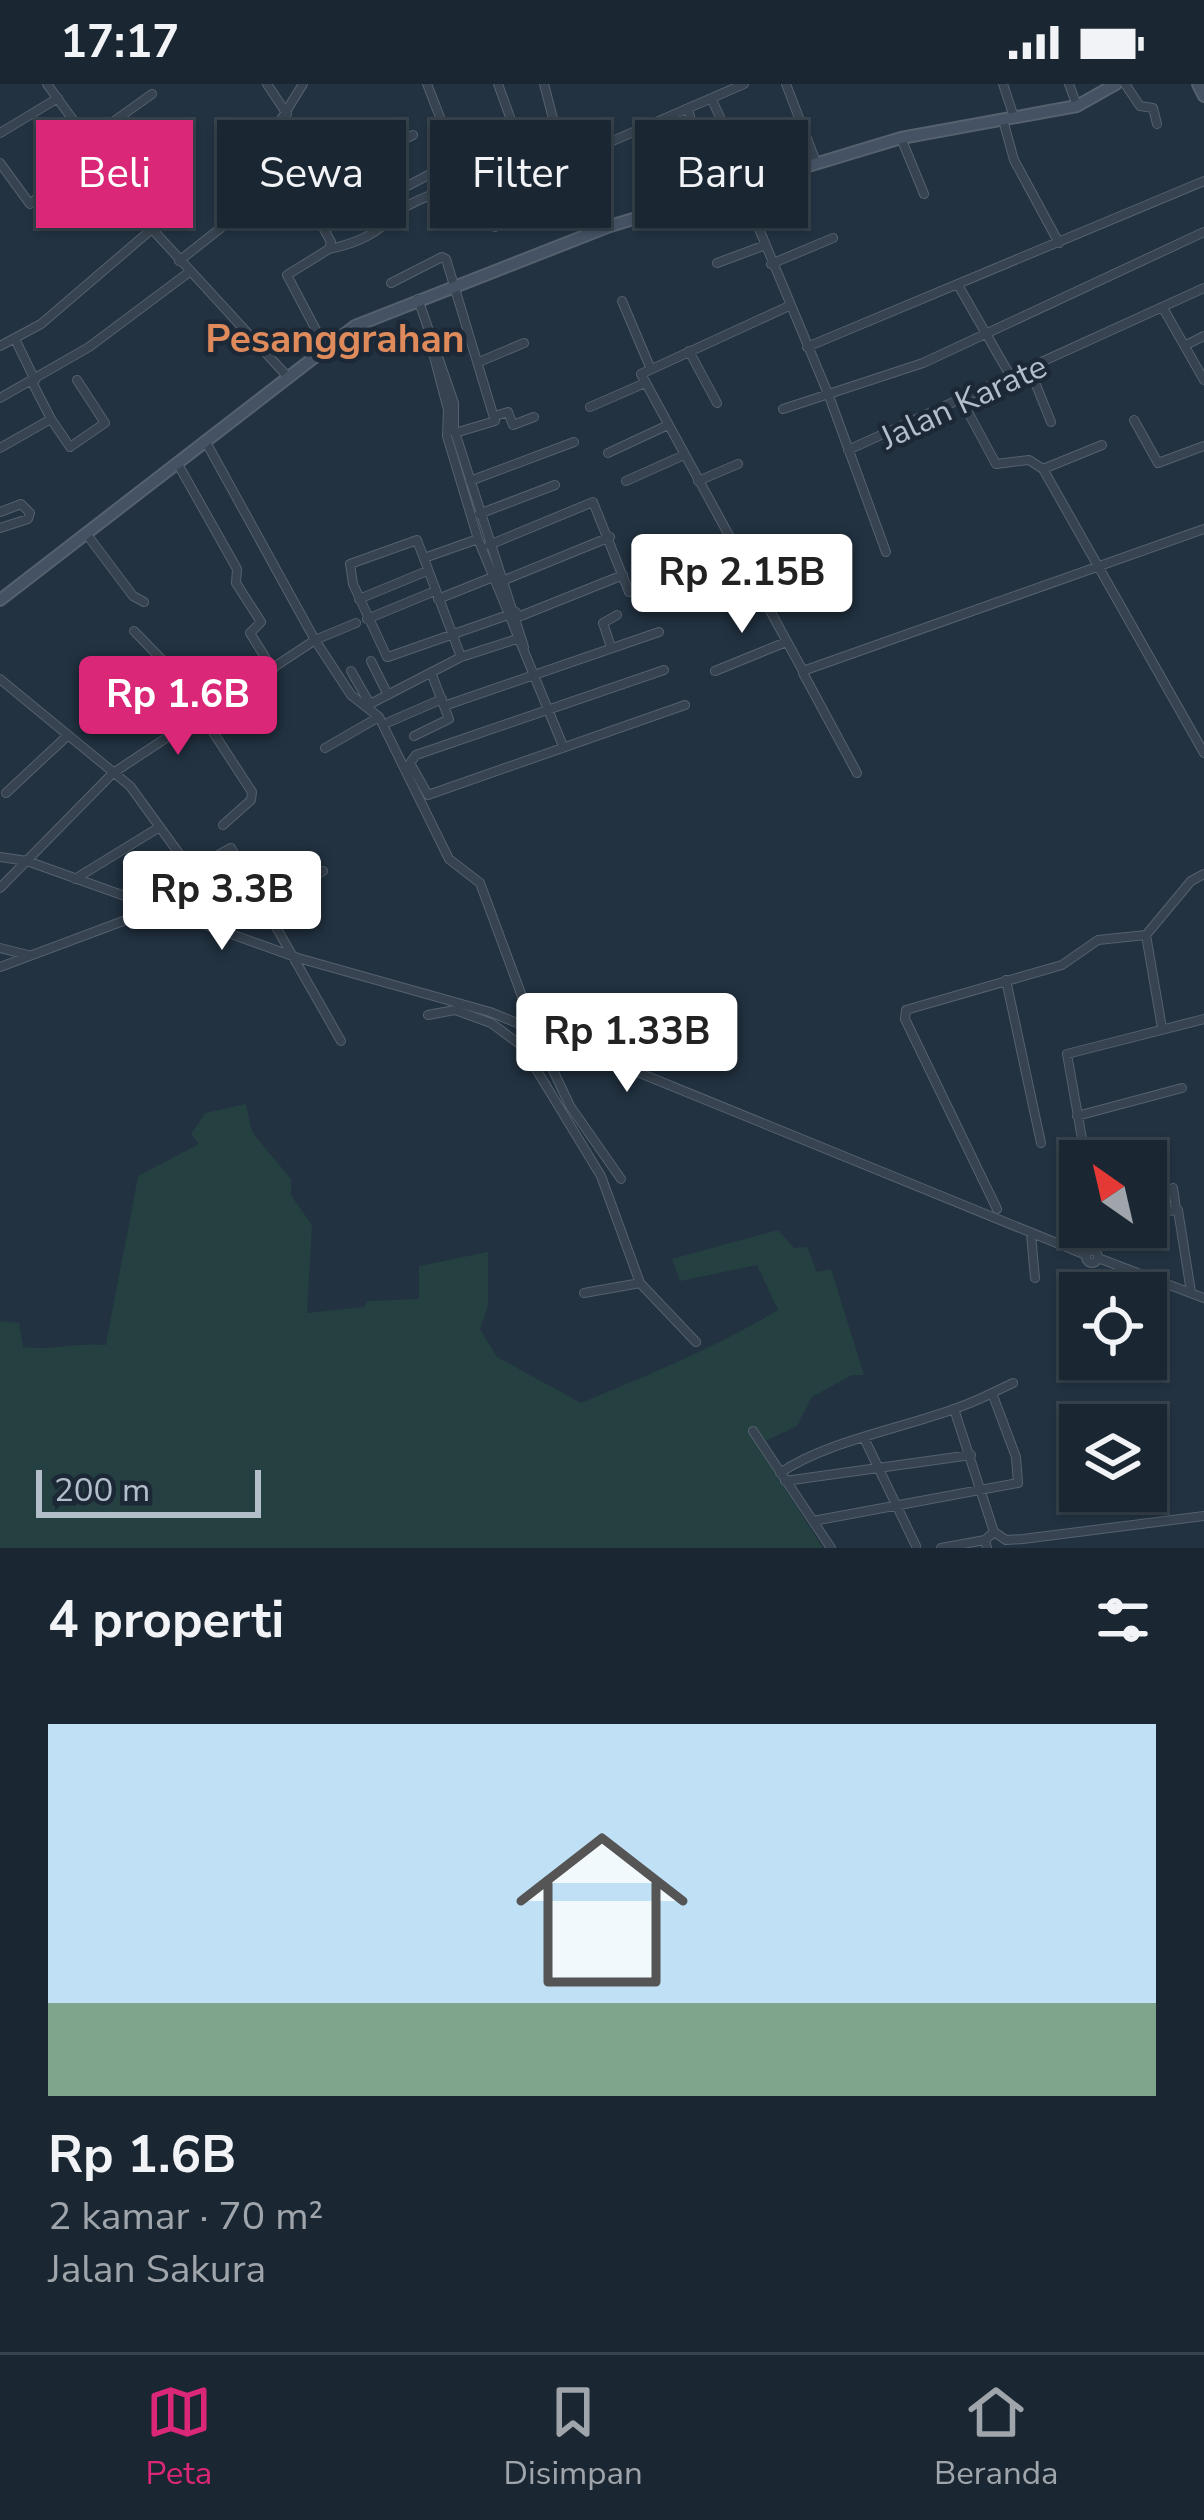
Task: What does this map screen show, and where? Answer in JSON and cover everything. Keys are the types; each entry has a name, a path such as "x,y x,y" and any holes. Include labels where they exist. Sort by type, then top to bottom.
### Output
{"main road":[{"path":"808,165 902,138 1077,106 1121,84"},
{"path":"1198,84 1204,96"},
{"path":"0,599 179,466 324,345 418,299 635,219"}],"street":[{"path":"47,84 75,120"},
{"path":"267,84 287,114"},
{"path":"282,120 302,84"},
{"path":"427,84 441,120"},
{"path":"498,84 511,120"},
{"path":"544,84 554,120"},
{"path":"611,142 688,113 744,84"},
{"path":"786,84 816,162"},
{"path":"1003,84 1014,160 1059,243"},
{"path":"1069,84 1077,106"},
{"path":"1121,84 1140,106 1154,108 1157,124"},
{"path":"116,120 152,94"},
{"path":"0,134 58,98"},
{"path":"712,102 721,120"},
{"path":"688,113 690,120"},
{"path":"406,138 413,135"},
{"path":"902,138 924,194"},
{"path":"0,163 30,204 36,199"},
{"path":"324,345 287,275 329,249 364,241 391,224 396,214 451,187 437,170 325,229 329,249"},
{"path":"807,347 1204,181"},
{"path":"179,261 221,228"},
{"name":"Jalan Karate","path":"756,228 848,450 1204,288"},
{"path":"0,346 41,323 152,229 287,376"},
{"path":"783,410 987,334 1204,232"},
{"path":"771,264 833,238"},
{"path":"717,263 763,246"},
{"path":"392,283 445,256 495,421 451,434"},
{"path":"0,398 89,347 188,272"},
{"path":"958,285 1011,377"},
{"path":"418,299 451,434 498,579"},
{"path":"622,301 650,367"},
{"path":"789,306 641,374 857,773"},
{"path":"1163,308 1204,380"},
{"path":"1186,345 1204,336"},
{"path":"15,339 51,419 70,447 105,423 77,380"},
{"path":"479,362 524,343"},
{"path":"689,350 717,403"},
{"path":"1030,370 1051,422"},
{"path":"590,406 645,383"},
{"path":"961,399 996,464 1029,460 1043,469 1204,753"},
{"path":"494,416 508,412 513,425 534,417"},
{"path":"0,448 51,419"},
{"path":"1134,420 1158,463 1204,446"},
{"path":"608,453 668,425"},
{"path":"451,434 470,482 478,539 514,615 563,746"},
{"path":"470,482 574,442"},
{"path":"207,444 315,640 351,695 379,717 449,859 480,883 536,1034 584,1131 620,1179"},
{"path":"1043,469 1102,445"},
{"path":"848,450 886,552"},
{"path":"626,482 684,454"},
{"path":"698,481 738,464"},
{"path":"179,466 237,569 235,581 261,622 250,633 273,670"},
{"path":"476,513 555,485"},
{"path":"489,545 593,502 629,592"},
{"path":"0,512 21,504 30,513 28,519 0,528"},
{"path":"802,670 1204,529"},
{"path":"88,536 133,596 144,602"},
{"path":"367,619 498,579 610,537"},
{"path":"461,657 452,634 436,595 427,572 424,558 411,538 350,564 359,599 386,657 452,634 514,615 623,575"},
{"path":"424,558 478,539"},
{"path":"359,599 427,572"},
{"path":"611,647 603,626 616,615"},
{"path":"0,888 113,772 315,640 356,622"},
{"path":"134,631 173,670 253,794 223,825"},
{"path":"389,722 659,632"},
{"path":"351,671 368,703 461,657 520,638"},
{"path":"716,671 786,642"},
{"path":"371,661 388,695"},
{"path":"664,670 416,755 410,763 428,795 685,704"},
{"path":"414,736 448,720 431,675"},
{"path":"0,679 130,786 191,870 228,847 268,905 341,1041"},
{"path":"153,702 175,734"},
{"path":"326,748 379,717"},
{"path":"6,793 65,737"},
{"path":"74,880 158,828"},
{"path":"0,856 27,861 298,958 476,1008 1059,1244"},
{"path":"268,905 323,871"},
{"path":"0,967 249,874"},
{"path":"997,1209 904,1015 916,1004 1061,965 1098,940 1146,935 1191,881 1204,874"},
{"path":"125,897 152,878"},
{"path":"1146,935 1162,1028"},
{"path":"0,948 29,956"},
{"path":"1006,980 1041,1143"},
{"path":"428,1015 454,1010 490,1023 522,1046 601,1176 640,1283 696,1342"},
{"path":"1082,1140 1067,1054 1204,1019"},
{"path":"1077,1116 1182,1088"},
{"path":"1173,1188 1191,1292"},
{"path":"1167,1210 1176,1209"},
{"path":"1031,1234 1035,1278"},
{"path":"1069,1248 1086,1256 1094,1251 1098,1258 1204,1298"},
{"path":"584,1293 640,1283"},
{"path":"783,1477 866,1440 956,1412 1013,1383"},
{"path":"813,1522 1020,1480 992,1393"},
{"path":"956,1412 983,1491 986,1543"},
{"path":"753,1431 831,1548"},
{"path":"866,1440 900,1506 914,1547 928,1548"},
{"path":"783,1477 970,1455"},
{"path":"941,1548 1005,1544 1204,1516"}],"green space":[{"path":"246,1104 252,1132 291,1179 291,1195 312,1225 307,1313 364,1307 367,1301 419,1299 419,1266 488,1252 488,1306 480,1329 497,1357 581,1403 707,1348 778,1310 757,1265 680,1281 672,1259 778,1230 794,1248 807,1247 817,1272 831,1269 864,1375 852,1375 812,1397 797,1426 757,1445 823,1548 0,1548 0,1321 19,1323 23,1347 106,1345 138,1176 199,1144 191,1134 205,1113"}],"district":[{"name":"Pesanggrahan","path":"335,338"}]}
